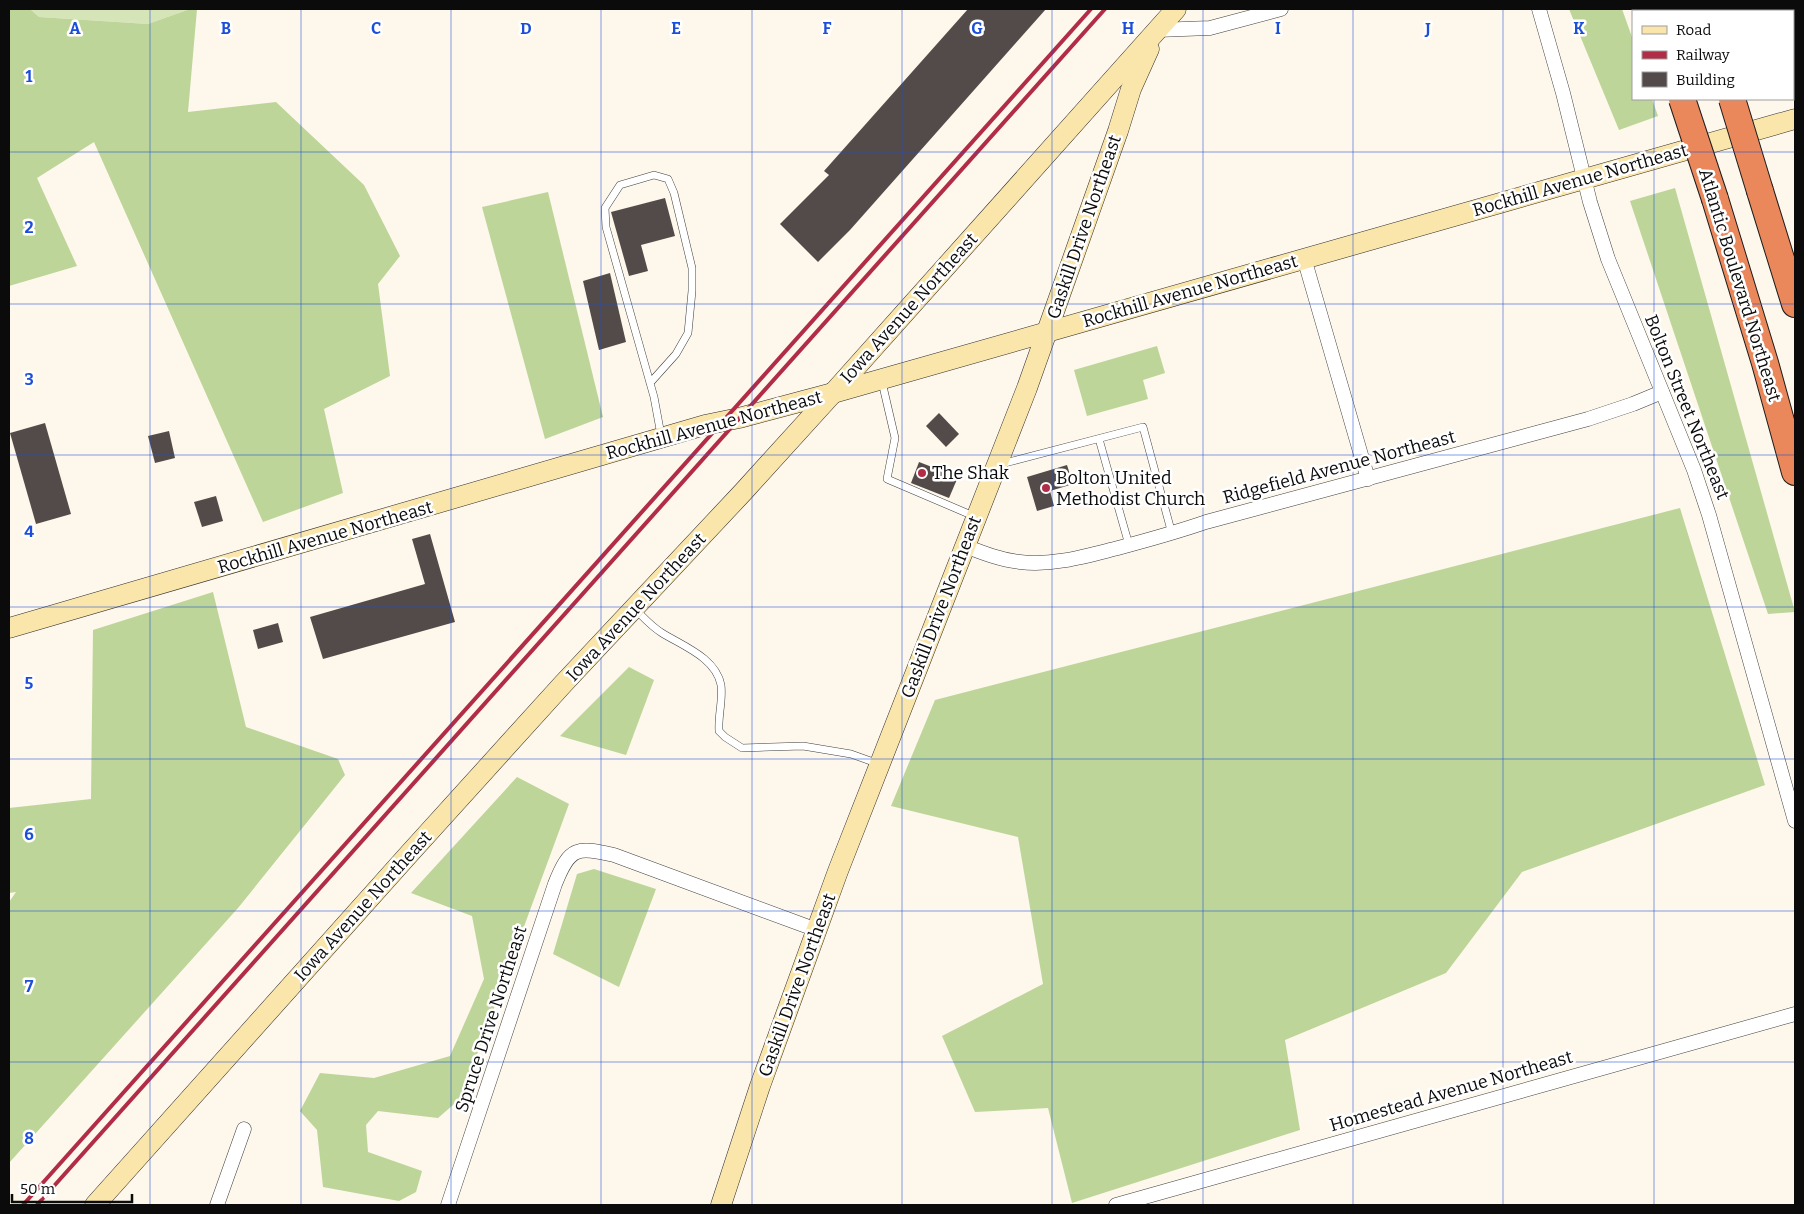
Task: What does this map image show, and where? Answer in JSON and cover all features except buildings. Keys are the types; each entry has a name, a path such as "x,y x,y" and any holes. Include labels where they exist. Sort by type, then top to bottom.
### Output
{"highway":[{"name":"Atlantic Boulevard Northeast","path":"1682,100 1765,363 1795,472"},
{"path":"1732,100 1795,304"}],"main road":[{"name":"Iowa Avenue Northeast","path":"95,1205 409,854 833,393 1176,9"},
{"name":"Gaskill Drive Northeast","path":"721,1205 760,1086 817,930 1047,332 1131,89 1158,30"},
{"name":"Rockhill Avenue Northeast","path":"9,628 705,425 833,393 1795,119"}],"street":[{"name":"Gaskill Drive Northeast","path":"1158,30 1163,9"},
{"path":"1158,30 1210,28 1281,9"},
{"name":"Bolton Street Northeast","path":"1539,9 1563,93 1584,178 1608,259 1694,470 1709,516 1795,821"},
{"path":"1304,258 1368,479"},
{"name":"Ridgefield Avenue Northeast","path":"965,546 1010,561 1045,563 1079,558 1588,419 1634,404 1662,392"},
{"name":"Spruce Drive Northeast","path":"448,1205 555,884 562,866 571,855 578,850 588,849 614,855 817,930"},
{"name":"Homestead Avenue Northeast","path":"1116,1205 1795,1014"},
{"path":"217,1205 244,1129"}],"lane":[{"path":"650,383 676,354 688,332 692,291 692,268 674,193 668,180 654,175 620,185 605,208 606,227 650,383 661,438"},
{"path":"881,379 895,438 887,479 976,517"},
{"path":"997,465 1143,427 1172,534"},
{"path":"1099,439 1129,545"},
{"path":"634,608 660,632 680,643 715,668 721,683 722,700 718,731 742,748 803,746 851,754 880,764"}],"green space":[{"path":"9,9 30,9 39,17 148,24 190,9 197,9 188,112 276,102 364,185 400,256 378,284 390,376 324,409 343,493 263,522 94,142 37,178 77,266 9,286"},
{"path":"30,9 190,9 148,24 39,17"},
{"path":"1569,9 1622,9 1632,37 1632,100 1652,100 1658,116 1619,130"},
{"path":"1675,188 1795,612 1768,614 1630,201"},
{"path":"548,192 603,417 545,439 482,207"},
{"path":"1157,346 1165,373 1143,380 1148,399 1087,416 1074,370"},
{"path":"1680,508 1765,785 1522,872 1446,973 1285,1040 1300,1130 1072,1203 1048,1108 975,1112 942,1036 1043,984 1018,837 891,806 935,700"},
{"path":"213,592 246,727 338,759 345,775 238,908 9,1163 9,902 16,892 9,893 9,808 91,799 93,630"},
{"path":"629,667 654,680 626,755 560,736"},
{"path":"517,777 569,804 461,1098 438,1118 378,1111 366,1125 368,1152 422,1171 416,1192 399,1201 323,1187 317,1130 300,1111 320,1073 374,1078 450,1056 484,979 472,916 411,893"},
{"path":"594,869 656,889 619,987 553,954 577,874"}],"railway":[{"path":"23,1205 1091,9"},
{"path":"37,1205 1105,9"}],"place":[{"name":"The Shak","path":"922,473"},
{"name":"Bolton United Methodist Church","path":"1046,488"}]}
